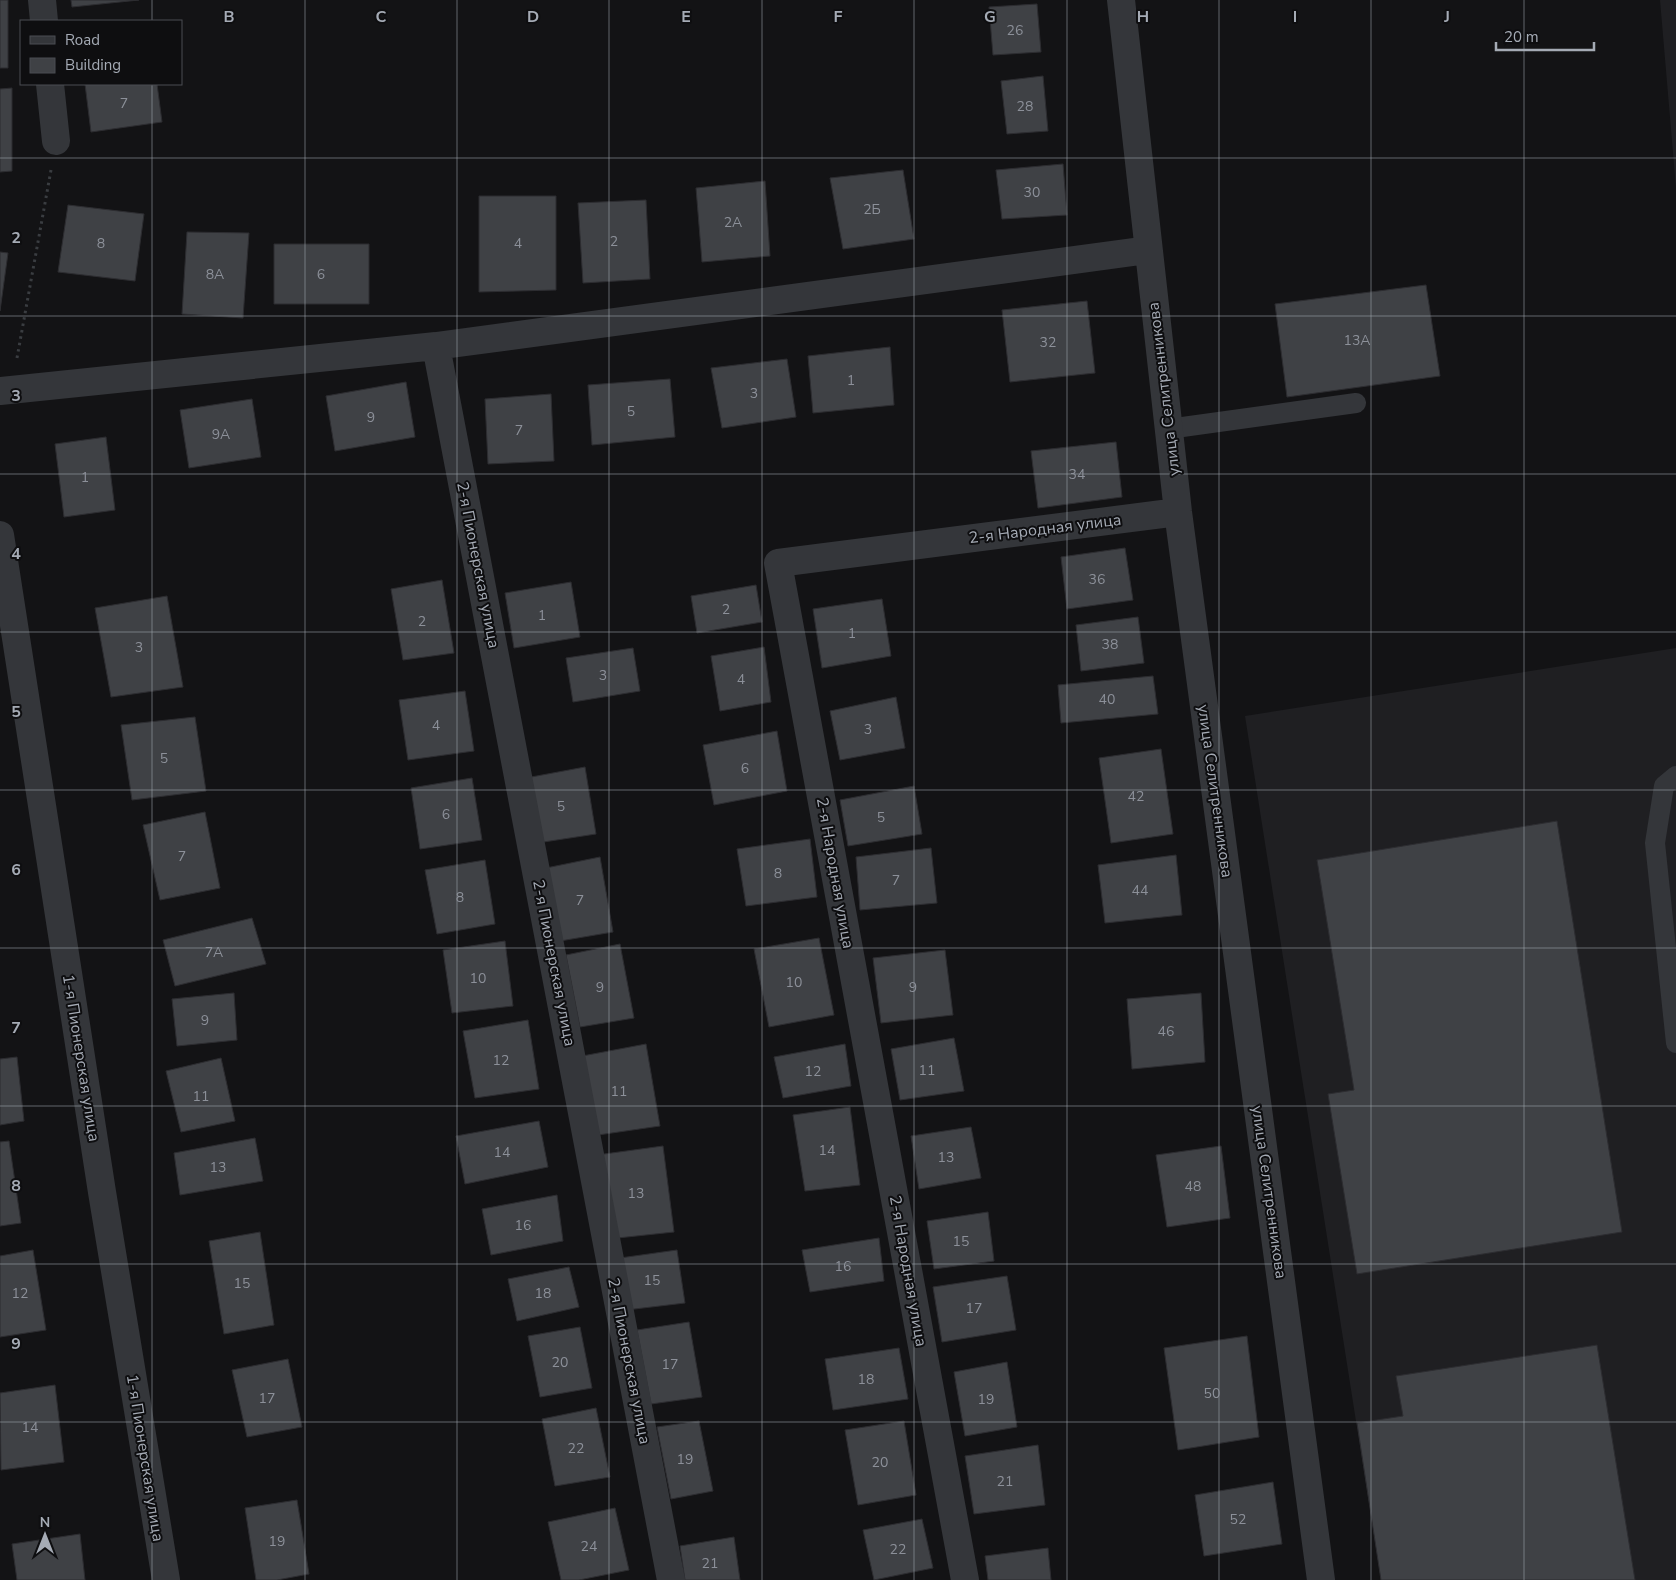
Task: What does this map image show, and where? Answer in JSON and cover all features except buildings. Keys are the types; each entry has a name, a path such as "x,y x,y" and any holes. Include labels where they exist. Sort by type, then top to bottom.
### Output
{"street":[{"path":"42,0 44,20"},
{"name":"улица Селитренникова","path":"1121,0 1178,512 1322,1580"},
{"path":"50,85 56,141"},
{"path":"4,398 436,346 1148,250"},
{"name":"2-я Пионерская улица","path":"436,346 671,1580"},
{"name":"2-я Народная улица","path":"965,1580 778,563 1178,512"},
{"name":"1-я Пионерская улица","path":"0,535 102,1192 166,1580"}],"lane":[{"path":"1168,429 1356,403"},
{"path":"1676,776 1664,786 1655,843 1676,1043"}],"path":[{"path":"4,398 56,141"}],"shaded area":[{"path":"1660,0 1676,0 1676,188"},
{"path":"1676,648 1676,1580 1381,1580 1245,716"}]}
